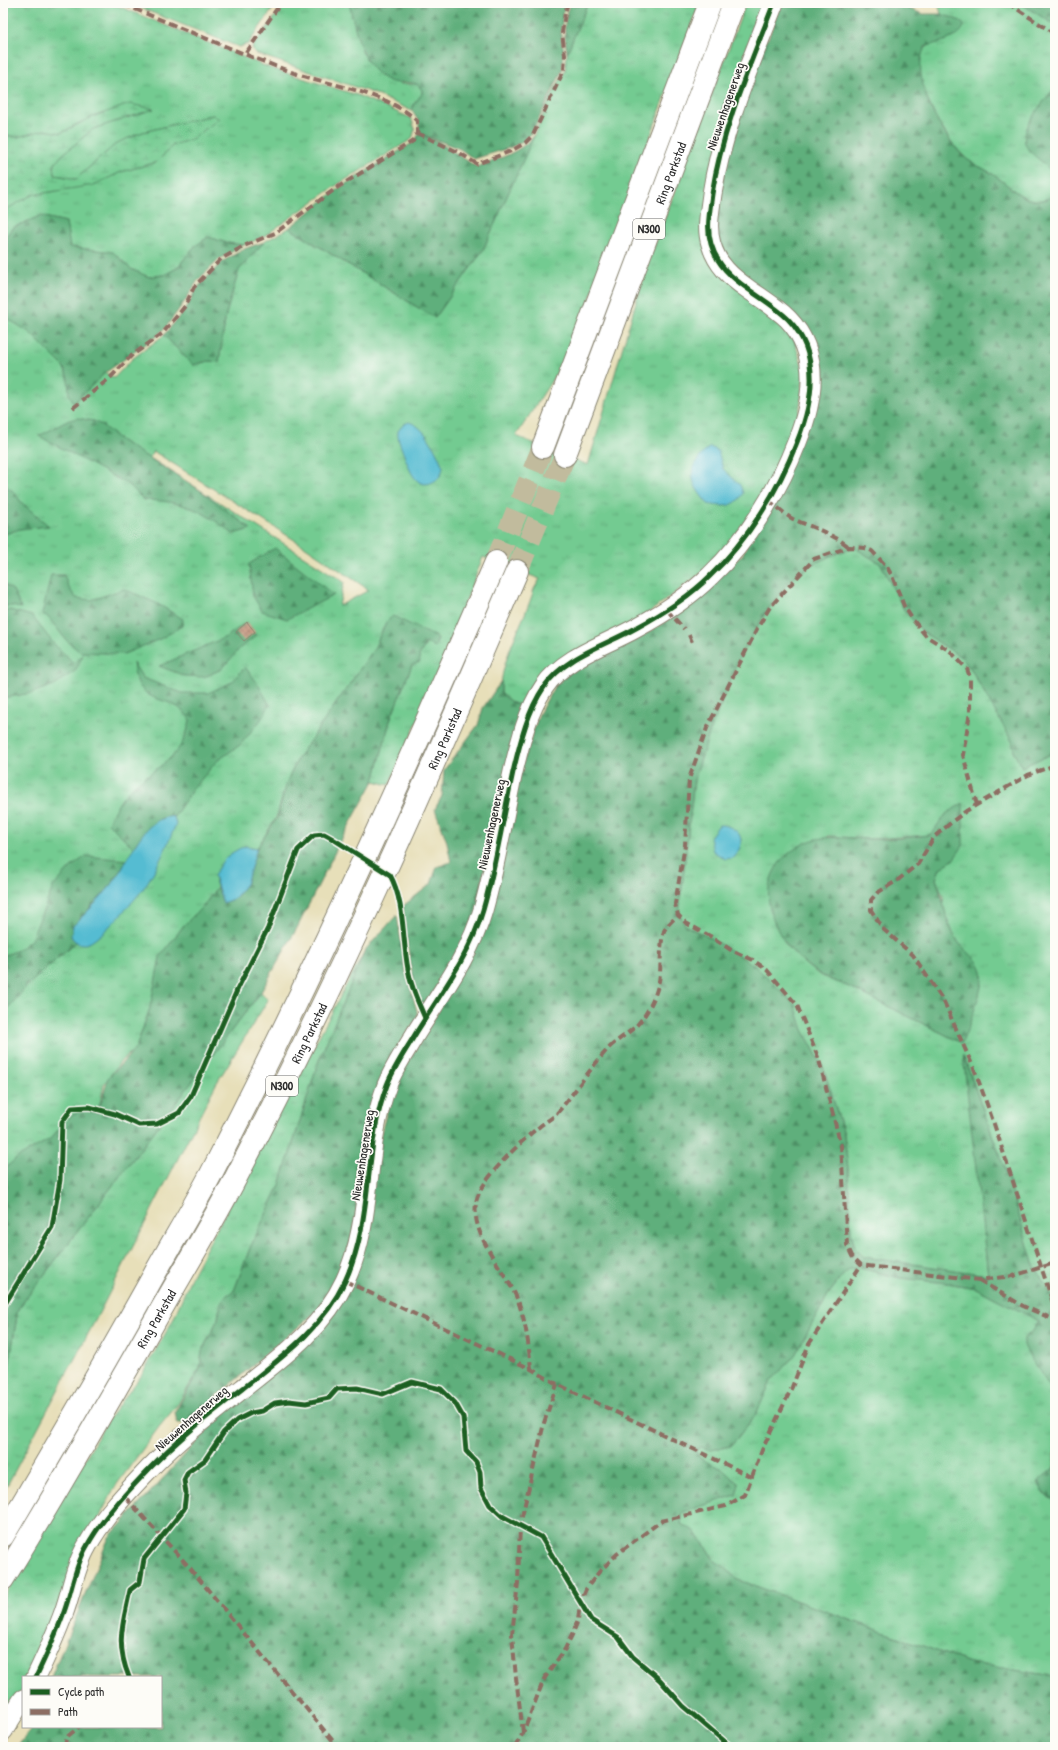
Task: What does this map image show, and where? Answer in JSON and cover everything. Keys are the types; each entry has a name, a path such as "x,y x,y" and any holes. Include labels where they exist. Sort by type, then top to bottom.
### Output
{"highway":[{"name":"Ring Parkstad","path":"543,447 710,3"},
{"name":"Ring Parkstad","path":"564,455 734,3"},
{"name":"Ring Parkstad","path":"3,1536 101,1370 209,1177 274,1050 359,874 424,730 496,562"},
{"name":"Ring Parkstad","path":"3,1579 119,1383 231,1187 304,1043 377,890 446,737 518,571"}],"street":[{"name":"Nieuwenhagenerweg","path":"36,1676 64,1611 79,1560 104,1521 152,1466 216,1409 304,1338 330,1308 345,1281 362,1225 377,1120 381,1102 397,1064 443,992 472,941 491,882 521,739 542,690 562,669 588,653 632,631 664,612 713,574 741,540 766,503 780,479 797,442 806,413 812,378 812,365 806,347 796,328 782,313 732,278 725,270 715,255 709,236 711,200 721,147 774,3"},
{"path":"3,1731 22,1702"}],"green space":[{"path":"3,3 111,3 270,68 357,95 411,118 415,129 412,139 337,185 263,237 244,245 227,243 208,237 194,247 177,268 164,275 148,277 131,269 112,252 69,247 66,222 40,216 12,228 3,241 3,211 32,195 94,184 121,172 157,162 173,145 192,139 213,115 143,132 117,143 76,179 55,175 54,165 62,155 93,129 153,109 81,122 61,133 44,130 18,137 3,135"},
{"path":"128,3 277,3 248,44 239,47"},
{"path":"284,3 349,3 362,52 380,76 401,84 417,84 422,90 422,94 414,104 412,111 373,93 254,53 252,47"},
{"path":"349,3 567,3 563,12 561,33 564,53 562,71 532,133 523,142 474,159 460,149 419,133 419,122 412,111 414,104 422,94 422,90 417,84 396,83 389,81 379,75 372,67 365,57 357,36"},
{"path":"570,3 588,3 567,53 565,28 566,15"},
{"path":"588,3 700,3 570,352 516,436 588,465 646,268 746,3 767,3 760,307 792,334 804,371 799,414 764,497 713,564 526,706 512,702 501,693 501,681 508,654 534,589 540,579 483,557 430,693 389,785 374,781 391,717 412,665 427,643 436,643 438,639 386,622 374,649 298,758 287,782 276,818 257,848 244,846 214,876 217,887 205,904 184,925 160,959 150,1008 136,1048 121,1061 104,1084 98,1113 82,1110 71,1116 50,1139 38,1146 3,1196 3,308 114,378 132,359 164,335 193,365 209,361 219,362 226,314 239,270 264,242 289,228 435,318 483,250 551,97 565,71 567,53","holes":["153,451 304,546 369,590 339,606 344,582 150,458"]},
{"path":"781,3 893,3 923,14 941,14 961,21 964,26 961,31 953,37 925,47 921,60 921,75 931,108 939,124 958,151 968,160 991,173 1022,196 1037,201 1055,195 1055,752 1022,767 1014,753 1013,743 971,669 961,657 923,632 904,610 881,564 855,548 837,553 811,565 789,581 766,612 738,660 709,734 694,780 679,914 686,926 710,938 754,965 795,1005 803,1030 823,1067 844,1134 848,1169 851,1232 855,1248 864,1257 988,1275 963,1055 1008,1178 1033,1263 1055,1302 1055,1407 1050,1387 1024,1348 1024,1338 1033,1331 1039,1321 976,1288 900,1278 860,1268 850,1269 842,1276 828,1295 795,1355 771,1381 756,1414 731,1446 711,1450 701,1447 695,1451 701,1459 722,1469 739,1484 736,1495 683,1512 681,1524 695,1531 715,1561 726,1568 736,1579 970,1663 1046,1675 1055,1678 1055,1747 17,1747 32,1728 162,1728 162,1676 51,1676 109,1537 225,1411 333,1314 388,1107 401,1073 441,1007 539,714 554,687 574,670 639,638 683,610 743,554 819,371 728,262 716,233 727,153"},
{"path":"938,3 1020,3 1055,25 1055,87 1047,99 1028,148 1045,163 1052,173 1054,178 1055,195 1037,200 1022,196 1002,180 968,160 950,140 941,126 926,96 921,81 920,67 923,50 936,41 949,17 941,14"},
{"path":"1020,3 1055,3 1055,25"},
{"path":"1055,87 1055,178 1048,168 1028,149 1025,142 1025,134 1033,116"},
{"path":"130,104 154,109 93,129 62,155 54,165 55,175 76,179 117,143 143,132 213,115 219,119 192,139 173,145 157,162 121,172 94,185 32,195 3,211 3,135 18,137 44,130 61,133 92,117"},
{"path":"419,134 438,142 477,167 515,151 534,136 483,250 435,318 289,228 339,188 414,142"},
{"path":"40,216 66,222 70,247 113,252 131,269 149,277 164,275 177,268 194,247 208,237 227,243 244,245 221,258 198,280 185,301 166,327 158,335 105,373 74,403 69,394 68,378 63,366 29,332 3,316 3,241 12,228"},
{"path":"264,242 239,270 226,314 219,362 209,361 193,365 164,335 187,307 196,289 223,261 244,249"},
{"path":"78,418 94,421 103,426 120,440 197,488 251,529 233,534 212,519 192,508 170,502 144,500 129,485 39,436 69,420"},
{"path":"3,484 13,491 22,503 49,526 20,529 3,535"},
{"path":"275,548 334,595 287,619 262,611 253,596 249,564"},
{"path":"855,548 881,564 893,588 923,632 961,657 971,669 1013,743 1014,753 1022,767 1055,752 1055,1302 1033,1263 1008,1178 964,1057 988,1275 864,1257 855,1248 851,1232 848,1169 844,1134 823,1067 803,1030 795,1005 710,938 686,926 679,914 694,780 709,734 738,660 766,612 789,581 811,565 837,553","holes":["947,813 953,860 940,868 936,879 943,896 944,910 950,926 958,942 975,960 980,989 962,1043 843,984 817,973 803,963 784,942 828,836 870,839 930,835","741,839 740,847 713,851"]},
{"path":"51,575 64,575 69,588 76,598 91,600 124,589 158,604 183,619 182,626 160,639 124,654 80,652 67,641 47,616 42,614"},
{"path":"3,584 13,590 21,608 11,606 3,607"},
{"path":"10,610 32,616 54,644 74,663 83,655 75,671 54,685 32,693 3,698 3,612"},
{"path":"393,616 438,638 435,647 426,643 419,656 420,662 412,665 391,717 374,781 340,842 297,928 261,992 18,1309 3,1406 3,1170 17,1158 50,1139 71,1116 82,1110 98,1113 108,1078 136,1048 150,1008 160,957 184,925 205,904 217,887 223,903 235,898 246,884 257,848 277,818 287,782 298,758 374,649 386,622"},
{"path":"247,622 256,636 240,648 222,669 204,677 185,676 159,666 226,637"},
{"path":"133,663 143,678 182,693 208,693 232,682 245,667 256,681 270,705 260,721 240,745 217,761 192,790 174,817 168,816 156,821 145,832 134,848 108,823 113,812 128,791 171,758 187,732 190,720 183,711 174,705 148,695 141,689 136,679"},
{"path":"501,681 501,693 512,702 526,706 469,931 425,1007 420,1000 416,989 407,944 403,906 431,884 437,867 451,862 447,842 435,809 442,796 444,770 478,725 483,708"},
{"path":"963,803 963,846 953,860 940,868 936,879 954,936 959,943 976,959 982,972 979,997 962,1043 843,984 821,975 801,961 785,942 774,922 769,900 771,879 782,860 803,844 819,839 835,837 884,839 930,835 947,813"},
{"path":"86,856 127,860 107,890 73,926 73,939 76,942 27,986 3,1014 3,956 18,950 31,940 53,887 71,867"},
{"path":"397,915 405,969 417,1011 417,1019 399,1045 350,1244 343,1262 317,1311 185,1423 177,1423 175,1412 200,1369 202,1351 218,1319 221,1303 227,1295 234,1291 250,1248 280,1185 319,1060 365,950"},
{"path":"365,950 319,1060 280,1185 250,1248 234,1291 227,1295 219,1311 218,1319 202,1351 200,1368 178,1404 117,1484 102,1512 30,1676 22,1676 22,1689 3,1717 3,1598 109,1418 141,1376 173,1320 191,1277"},
{"path":"261,992 268,1000 216,1084 96,1319 3,1493 3,1406 18,1309"},
{"path":"860,1268 900,1278 976,1288 1039,1321 1033,1331 1044,1376 1050,1387 1055,1407 1055,1467 1038,1482 1042,1492 1055,1499 1055,1678 1046,1675 970,1663 736,1579 726,1568 715,1561 704,1544 681,1524 683,1512 736,1495 710,1464 701,1459 695,1451 701,1447 711,1450 731,1446 756,1414 771,1381 795,1355 828,1295 842,1276 850,1269"},
{"path":"1055,1467 1055,1499 1042,1492 1037,1482"}],"water":[{"path":"409,422 421,429 426,434 443,467 440,476 433,482 427,484 417,481 408,466 398,437 398,431 404,424"},
{"path":"710,447 718,451 723,469 740,485 743,493 733,504 718,506 708,504 697,489 694,482 692,475 693,468 696,462"},
{"path":"170,816 174,817 176,824 157,865 143,889 133,902 102,934 86,944 76,942 71,936 73,926 99,900 113,883 136,844 150,826 159,820"},
{"path":"719,825 732,828 741,838 738,851 733,858 725,859 713,851 710,837"},
{"path":"245,846 257,848 246,884 235,898 223,903 214,876 226,858 234,851"}],"building":[{"path":"247,622 255,632 244,641 236,632"}],"tunnel":[{"path":"496,562 543,447"},
{"path":"517,571 565,455"}],"marked path":[{"path":"73,408 111,377 131,356 163,333 185,306 194,287 221,259 244,246 275,233 338,187 413,141 417,133 417,121 406,112 392,104 359,91 294,73 272,65 120,3"},
{"path":"246,53 281,3"},
{"path":"417,133 458,152 477,164 511,151 525,143 533,135 564,70 565,55 562,33 568,3"},
{"path":"1008,3 1055,34"},
{"path":"768,501 793,519 829,534 849,547"},
{"path":"977,805 963,755 970,712 970,677 967,669 950,651 926,636 913,620 904,606 887,567 872,551 865,548 849,547 814,559 770,607 758,627 707,728 689,779 685,845 675,904 678,915 686,923 710,936 731,950 753,960 767,970 797,1005 819,1060 841,1146 847,1245 852,1256 861,1265 979,1280 1013,1276 1055,1263"},
{"path":"667,610 684,629"},
{"path":"689,635 692,642"},
{"path":"1055,765 1028,775 966,811 934,837 918,864 898,880 877,893 871,900 871,910 883,929 913,955 944,1002 975,1071 1055,1309"},
{"path":"531,1369 528,1343 521,1309 513,1289 484,1241 476,1216 476,1203 484,1184 492,1173 531,1133 556,1114 607,1050 641,1020 653,1001 658,987 664,931 678,915"},
{"path":"515,1747 523,1733 544,1679 565,1649 573,1633 578,1620 580,1603 586,1589 599,1572 617,1554 661,1521 726,1506 745,1495 762,1450 792,1387 809,1344 861,1265"},
{"path":"979,1280 1023,1306 1055,1320"},
{"path":"345,1281 531,1369 557,1384 752,1477"},
{"path":"523,1732 512,1634 518,1583 520,1525 544,1423 557,1384"},
{"path":"125,1497 190,1568 338,1747"},
{"path":"63,1747 68,1736 78,1728"}],"cycle path":[{"path":"36,1676 61,1620 83,1554 100,1525 133,1486 172,1447 206,1417 286,1354 300,1341 325,1313 336,1298 345,1281 354,1257 360,1233 365,1208 374,1133 379,1109 387,1085 400,1059 471,943 483,910 492,876 521,739 533,707 544,687 552,677 574,660 656,617 675,605 702,584 737,547 761,514 781,479 803,427 807,411 811,379 810,363 806,347 799,333 788,319 725,270 717,258 711,244 709,232 712,194 723,145 746,73 774,3"},
{"path":"3,1307 52,1227 60,1180 62,1122 72,1108 89,1107 115,1114 139,1125 157,1124 179,1113 191,1096 238,988 268,928 298,850 314,835 324,834 390,875 395,886 401,909 409,976 425,1018"},
{"path":"129,1676 122,1654 121,1643 123,1624 130,1590 140,1582 144,1559 184,1509 186,1493 184,1480 188,1472 205,1460 224,1432 237,1420 251,1413 262,1411 275,1403 289,1401 306,1403 329,1398 337,1389 357,1388 383,1394 412,1382 441,1389 455,1403 463,1417 466,1451 476,1462 480,1472 481,1488 490,1505 502,1516 541,1537 591,1620 618,1637 633,1657 660,1680 683,1706 731,1747"}]}
